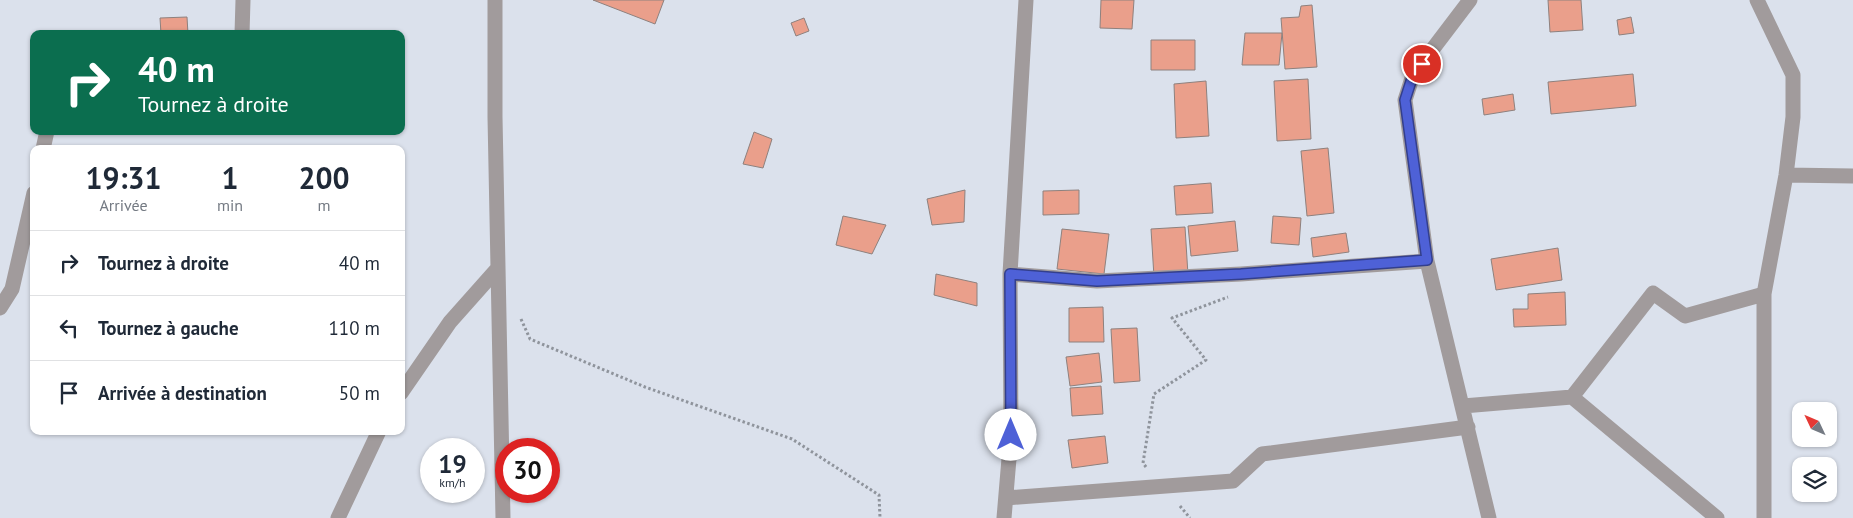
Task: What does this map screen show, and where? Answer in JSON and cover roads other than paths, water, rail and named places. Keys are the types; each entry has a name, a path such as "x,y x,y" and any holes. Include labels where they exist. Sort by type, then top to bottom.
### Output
{"street":[{"path":"242,30 243,0"},
{"path":"495,0 495,117 503,518"},
{"path":"1004,518 1011,435 1010,274 1026,0"},
{"path":"1470,0 1413,75 1405,100 1427,260 1489,518"},
{"path":"1757,0 1793,75 1794,117 1786,175 1764,294 1764,518"},
{"path":"1786,175 1853,176"},
{"path":"0,308 12,290 30,211"},
{"path":"1010,274 1097,281 1241,274 1427,260"},
{"path":"405,387 450,322 498,268"},
{"path":"1572,398 1653,293 1685,316 1764,294"},
{"path":"1463,406 1572,398 1717,518"},
{"path":"1006,498 1233,480 1262,454 1468,427"},
{"path":"338,518 377,435"}]}
